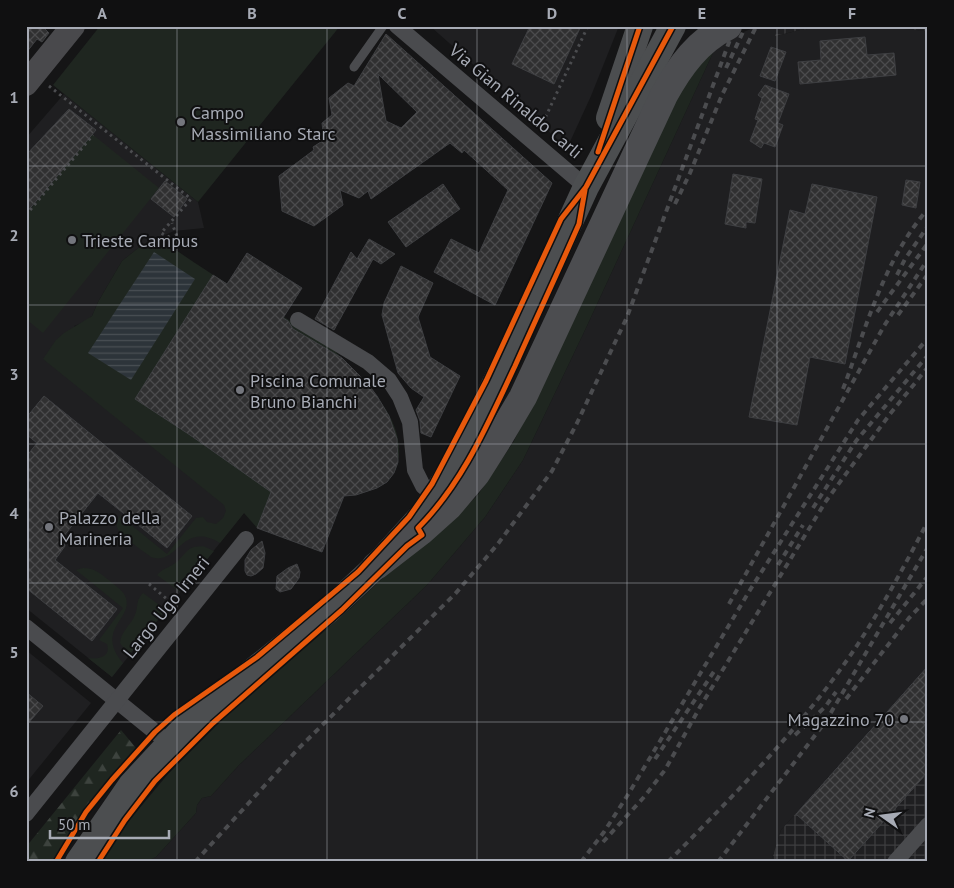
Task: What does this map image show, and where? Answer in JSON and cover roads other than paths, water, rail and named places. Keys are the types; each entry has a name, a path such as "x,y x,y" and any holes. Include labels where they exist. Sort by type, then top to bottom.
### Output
{"highway":[{"path":"376,566 420,532 449,506 476,474 523,397 676,72 704,41 728,26"}],"main road":[{"path":"36,84 73,26"},
{"path":"586,187 640,26"},
{"path":"78,862 131,785 170,744 203,711 329,610 376,566 423,514 453,467 515,342 586,187 668,35"}],"street":[{"name":"Via Gian Rinaldo Carli","path":"397,26 586,187"},
{"path":"668,35 685,26"},
{"path":"298,320 368,362 389,380 400,397 410,422 415,470 423,486 435,496"},
{"name":"Largo Ugo Irneri","path":"26,814 246,539"},
{"path":"26,627 170,744"},
{"path":"895,862 928,825"}],"lane":[{"path":"354,67 383,26"}],"railway":[{"path":"675,204 722,95 756,27"},
{"path":"726,68 743,32"},
{"path":"195,862 298,749 455,594 497,545 552,471 627,317 731,37"},
{"path":"843,389 868,318 888,272 899,250 928,209"},
{"path":"897,275 905,259 928,226"},
{"path":"877,312 928,243"},
{"path":"729,604 884,326 928,259"},
{"path":"898,315 928,274"},
{"path":"581,862 604,832 629,793 750,590 858,420 928,338"},
{"path":"813,508 856,441 928,355"},
{"path":"603,842 644,797 665,770 700,707 826,501 890,414 928,367"},
{"path":"668,862 769,757 816,702 877,614 928,521"},
{"path":"778,565 803,525"},
{"path":"718,862 826,721 928,547"},
{"path":"890,623 928,576"},
{"path":"846,699 909,618 928,598"},
{"path":"655,759 715,670"},
{"path":"795,735 825,707 836,692"}],"place":[{"name":"Campo Massimiliano Starc","path":"181,122"},
{"name":"Trieste Campus","path":"72,240"},
{"name":"Piscina Comunale Bruno Bianchi","path":"240,390"},
{"name":"Palazzo della Marineria","path":"49,527"},
{"name":"Magazzino 70","path":"904,719"}]}
